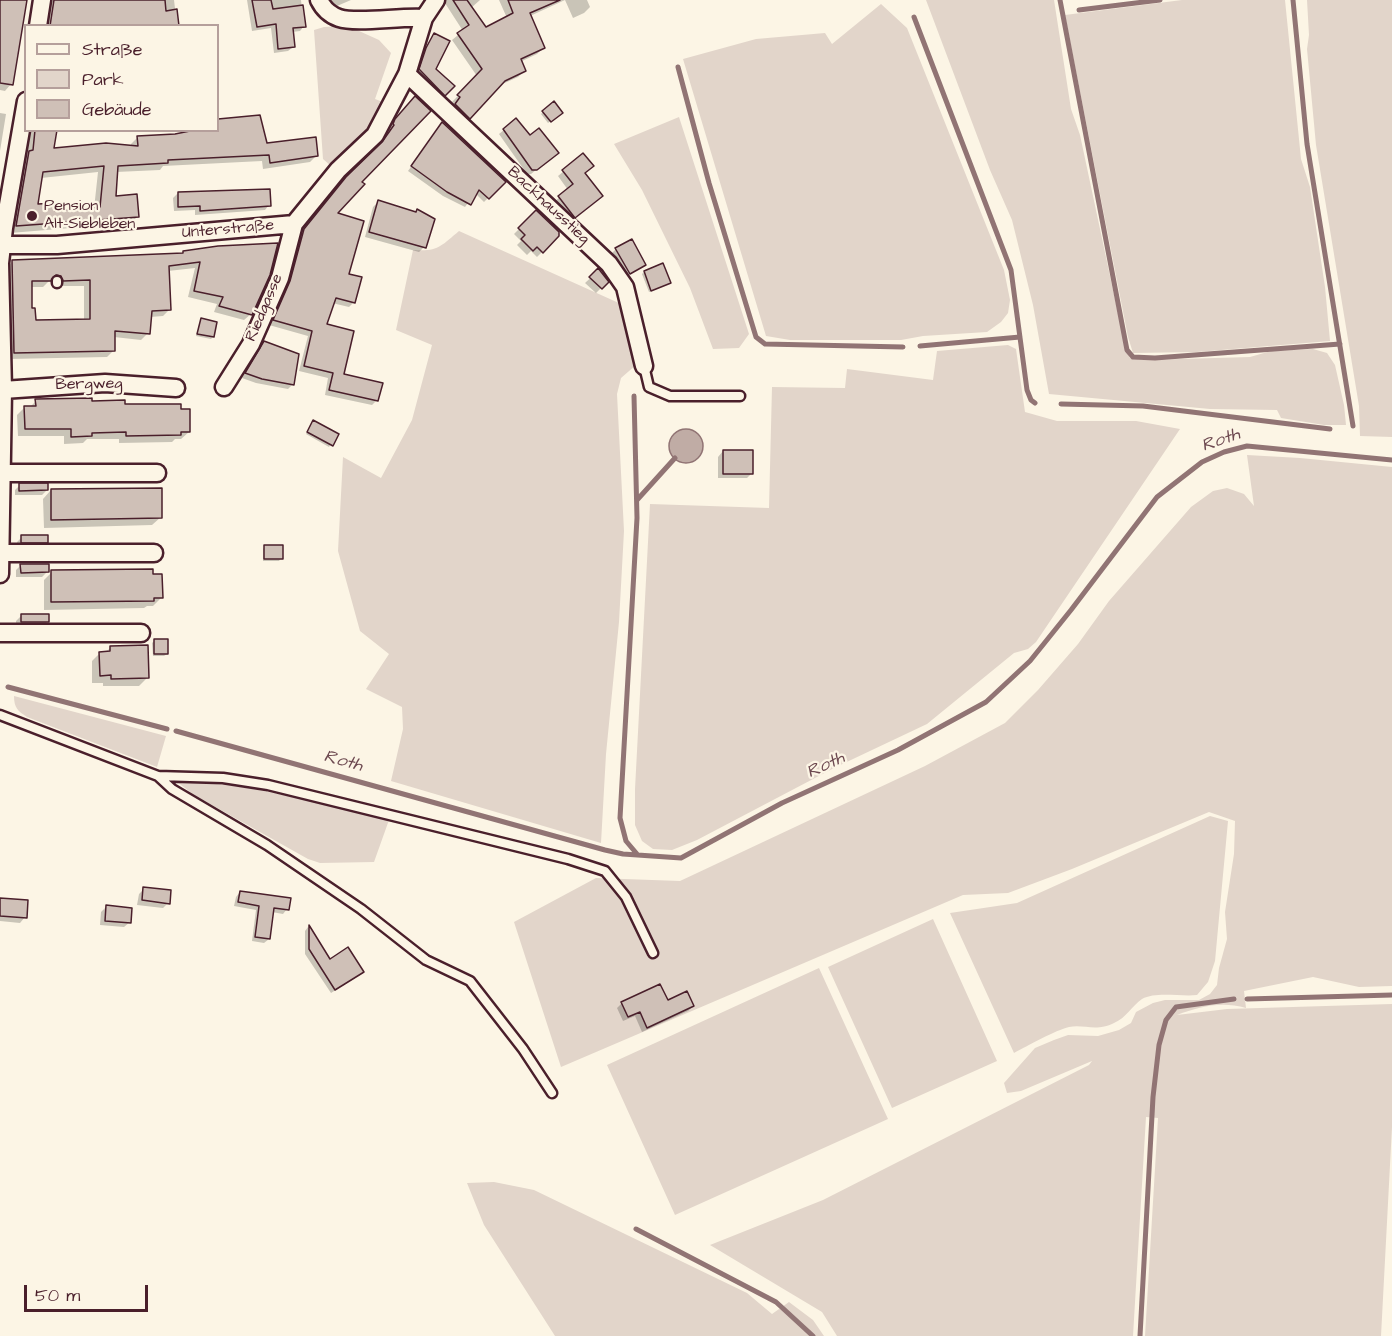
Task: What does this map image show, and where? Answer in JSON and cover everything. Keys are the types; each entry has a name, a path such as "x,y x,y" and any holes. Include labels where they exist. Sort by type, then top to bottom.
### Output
{"street":[{"path":"38,24 42,0"},
{"path":"319,0 328,12 339,18 350,20 406,16 424,18"},
{"name":"Unterstraße","path":"1,245 57,245 294,224 338,170 375,135 407,74 424,18 436,0"},
{"name":"Backhausstieg","path":"407,74 609,264 625,287 644,366"},
{"path":"0,574 3,390 0,263 1,245 24,113"},
{"name":"Riedgasse","path":"224,387 251,344 280,278 294,224"},
{"name":"Bergweg","path":"3,390 105,383 176,388"},
{"path":"2,473 157,473"},
{"path":"1,553 154,554"},
{"path":"0,633 141,633"}],"lane":[{"path":"644,366 650,387 670,396 740,396"},
{"path":"0,715 158,776 223,778 268,785 568,859 605,871 626,897 653,952"},
{"path":"158,776 172,789 267,845 361,909 426,960 470,981 523,1049 552,1093"}],"green space":[{"path":"926,0 1054,0 1071,109 1080,135 1126,351 1130,358 1145,360 1250,357 1271,351 1313,349 1327,353 1335,365 1346,425 1324,425 1281,418 1277,410 1210,409 1049,394 1033,305 1012,220 990,170"},
{"path":"1182,0 1285,0 1301,159 1310,187 1325,287 1330,341 1197,352 1133,353 1065,15"},
{"path":"1307,0 1392,0 1392,437 1360,436 1359,406 1316,145 1307,49 1309,35"},
{"path":"881,4 907,28 1004,270 1010,300 1008,313 1001,322 987,332 923,336 901,340 790,340 766,336 683,59 756,39 825,33 832,44"},
{"path":"348,26 379,40 391,53 375,99 383,102 373,120 360,136 331,166 323,159 314,30 324,27"},
{"path":"679,117 749,334 739,348 713,349 690,288 642,190 614,144"},
{"path":"459,231 621,304 636,365 621,378 617,394 624,531 601,843 391,781 403,729 402,707 366,689 389,654 360,631 338,551 343,457 381,478 412,420 432,345 396,330 413,250 439,247"},
{"path":"1008,345 1016,349 1025,412 1057,421 1136,421 1180,429 1036,642 1028,649 1014,653 927,724 834,768 697,840 672,850 653,849 642,841 635,825 650,504 769,508 772,387 845,388 847,369 933,380 937,351"},
{"path":"1247,455 1392,467 1392,986 1359,987 1313,977 1244,991 1246,1008 1228,1005 1211,1006 1177,1015 1227,1009 1392,1004 1392,1127 1381,1336 1145,1336 1158,1118 1146,1117 1133,1336 837,1336 822,1312 710,1245 823,1200 1089,1065 1092,1061 1021,1091 1007,1093 1004,1083 1035,1048 1068,1035 1098,1036 1119,1030 1131,1023 1136,1012 1153,1003 1165,1000 1199,1000 1210,994 1217,985 1227,939 1225,912 1234,854 1235,821 1209,812 1008,893 963,895 561,1067 514,922 596,878 680,881 925,766 1005,723 1038,690 1078,644 1109,601 1191,507 1213,491 1227,488 1244,494 1254,506"},
{"path":"14,696 166,736 157,767 27,717 17,709"},
{"path":"176,781 257,790 389,820 374,862 320,863 308,859 194,795"},
{"path":"1210,816 1228,821 1215,961 1208,982 1197,995 1148,997 1142,999 1122,1018 1108,1026 1069,1027 1014,1053 950,913 1017,903"},
{"path":"933,919 997,1061 892,1108 828,967"},
{"path":"819,968 888,1119 675,1215 607,1065"},
{"path":"494,1182 534,1190 747,1293 772,1314 789,1302 813,1320 824,1336 555,1336 484,1225 467,1183"}],"shaded area":[{"path":"686,429 698,434 703,446 698,458 686,463 674,458 669,446 674,434"}],"building":[{"path":"0,0 27,0 13,85 0,83"},
{"path":"54,0 165,0 166,11 177,9 179,24 50,24"},
{"path":"252,0 271,0 273,9 303,5 306,27 293,28 295,47 278,49 276,24 257,27"},
{"path":"453,0 467,0 486,27 513,13 508,0 560,0 530,13 545,48 521,59 526,71 505,81 470,119 455,104 460,97 457,95 482,69 457,33 469,25"},
{"path":"434,33 450,41 436,69 455,86 445,96 419,69"},
{"path":"415,96 431,111 362,182 365,184 338,213 364,221 349,274 362,277 355,303 336,298 327,324 354,331 344,374 383,383 378,401 329,390 333,373 304,366 312,331 273,320 290,281 304,229 346,177 382,142 394,125 395,119"},
{"path":"554,101 563,113 551,122 542,111"},
{"path":"260,115 267,143 316,137 318,156 270,163 269,155 168,160 168,163 118,166 116,196 137,194 139,217 16,226 29,151 33,150 35,132 57,132 54,148 106,143 138,146 137,136 219,132 219,119","holes":["104,166 100,207 55,211 55,203 38,204 43,172"]},
{"path":"516,118 530,135 539,128 559,153 537,170 532,170 503,129"},
{"path":"442,122 506,182 489,199 479,190 471,205 447,192 411,166"},
{"path":"583,153 594,166 585,173 603,196 575,218 558,196 573,184 562,170"},
{"path":"270,189 271,206 200,211 200,206 178,207 178,192"},
{"path":"378,200 416,212 417,209 435,219 426,248 369,232"},
{"path":"536,210 559,232 559,236 543,253 537,247 533,251 521,239 525,235 518,228"},
{"path":"632,239 646,265 630,274 615,248"},
{"path":"278,243 270,275 252,315 219,306 223,297 194,291 200,262 169,266 171,310 152,311 150,334 115,331 115,351 14,353 12,260 183,253 183,251 218,246","holes":["56,275 61,276 63,281 90,280 90,319 36,320 35,308 32,308 32,281 51,281"]},
{"path":"663,263 671,283 651,291 644,271"},
{"path":"598,268 609,282 602,289 589,277"},
{"path":"201,318 217,322 214,337 197,334"},
{"path":"264,341 299,354 294,385 245,373"},
{"path":"92,398 92,401 125,400 125,404 181,404 181,409 190,409 190,432 181,432 181,435 126,436 126,432 92,433 92,436 71,437 71,429 25,429 24,406 36,406 35,399"},
{"path":"313,420 339,434 333,446 307,432"},
{"path":"723,450 753,450 753,474 723,474"},
{"path":"19,483 48,483 48,490 19,491"},
{"path":"162,488 162,518 51,520 51,489"},
{"path":"21,535 48,535 48,543 21,543"},
{"path":"264,545 283,545 283,559 264,559"},
{"path":"20,564 49,564 49,572 21,573"},
{"path":"153,569 153,574 162,574 163,598 154,598 154,601 51,602 51,570"},
{"path":"21,614 49,614 49,622 21,622"},
{"path":"154,639 168,639 168,654 154,654"},
{"path":"148,645 149,678 111,679 111,675 100,676 99,652 110,651 110,646"},
{"path":"143,887 171,890 170,904 142,900"},
{"path":"240,891 291,898 289,910 274,908 270,939 255,937 259,906 238,902"},
{"path":"0,898 28,900 27,918 0,916"},
{"path":"106,905 132,908 131,923 105,921"},
{"path":"309,925 330,959 348,947 364,972 335,990 309,949"},
{"path":"660,984 668,1000 687,991 694,1006 647,1028 640,1012 628,1017 621,1002"}],"waterway":[{"path":"1060,0 1127,350 1133,357 1155,358 1340,344"},
{"path":"1079,10 1160,0"},
{"path":"1293,0 1307,144 1353,426"},
{"path":"914,17 1011,270 1027,390 1031,400 1035,403"},
{"path":"678,67 709,183 756,337 765,344 903,347"},
{"path":"920,346 1020,337"},
{"path":"634,396 637,518 620,818 626,841 637,854"},
{"path":"1061,404 1143,406 1330,429"},
{"name":"Roth","path":"176,731 605,850 623,854 681,858 782,803 898,750 986,702 1030,661 1157,497 1202,462 1224,452 1247,446 1392,460"},
{"path":"637,500 675,458"},
{"name":"Roth","path":"8,687 167,729"},
{"path":"1247,999 1392,995"},
{"path":"1140,1336 1153,1097 1159,1045 1166,1020 1176,1007 1234,999"},
{"path":"636,1229 776,1302 813,1336"}],"place":[{"name":"Pension Alt-Siebleben","path":"32,216"}]}
